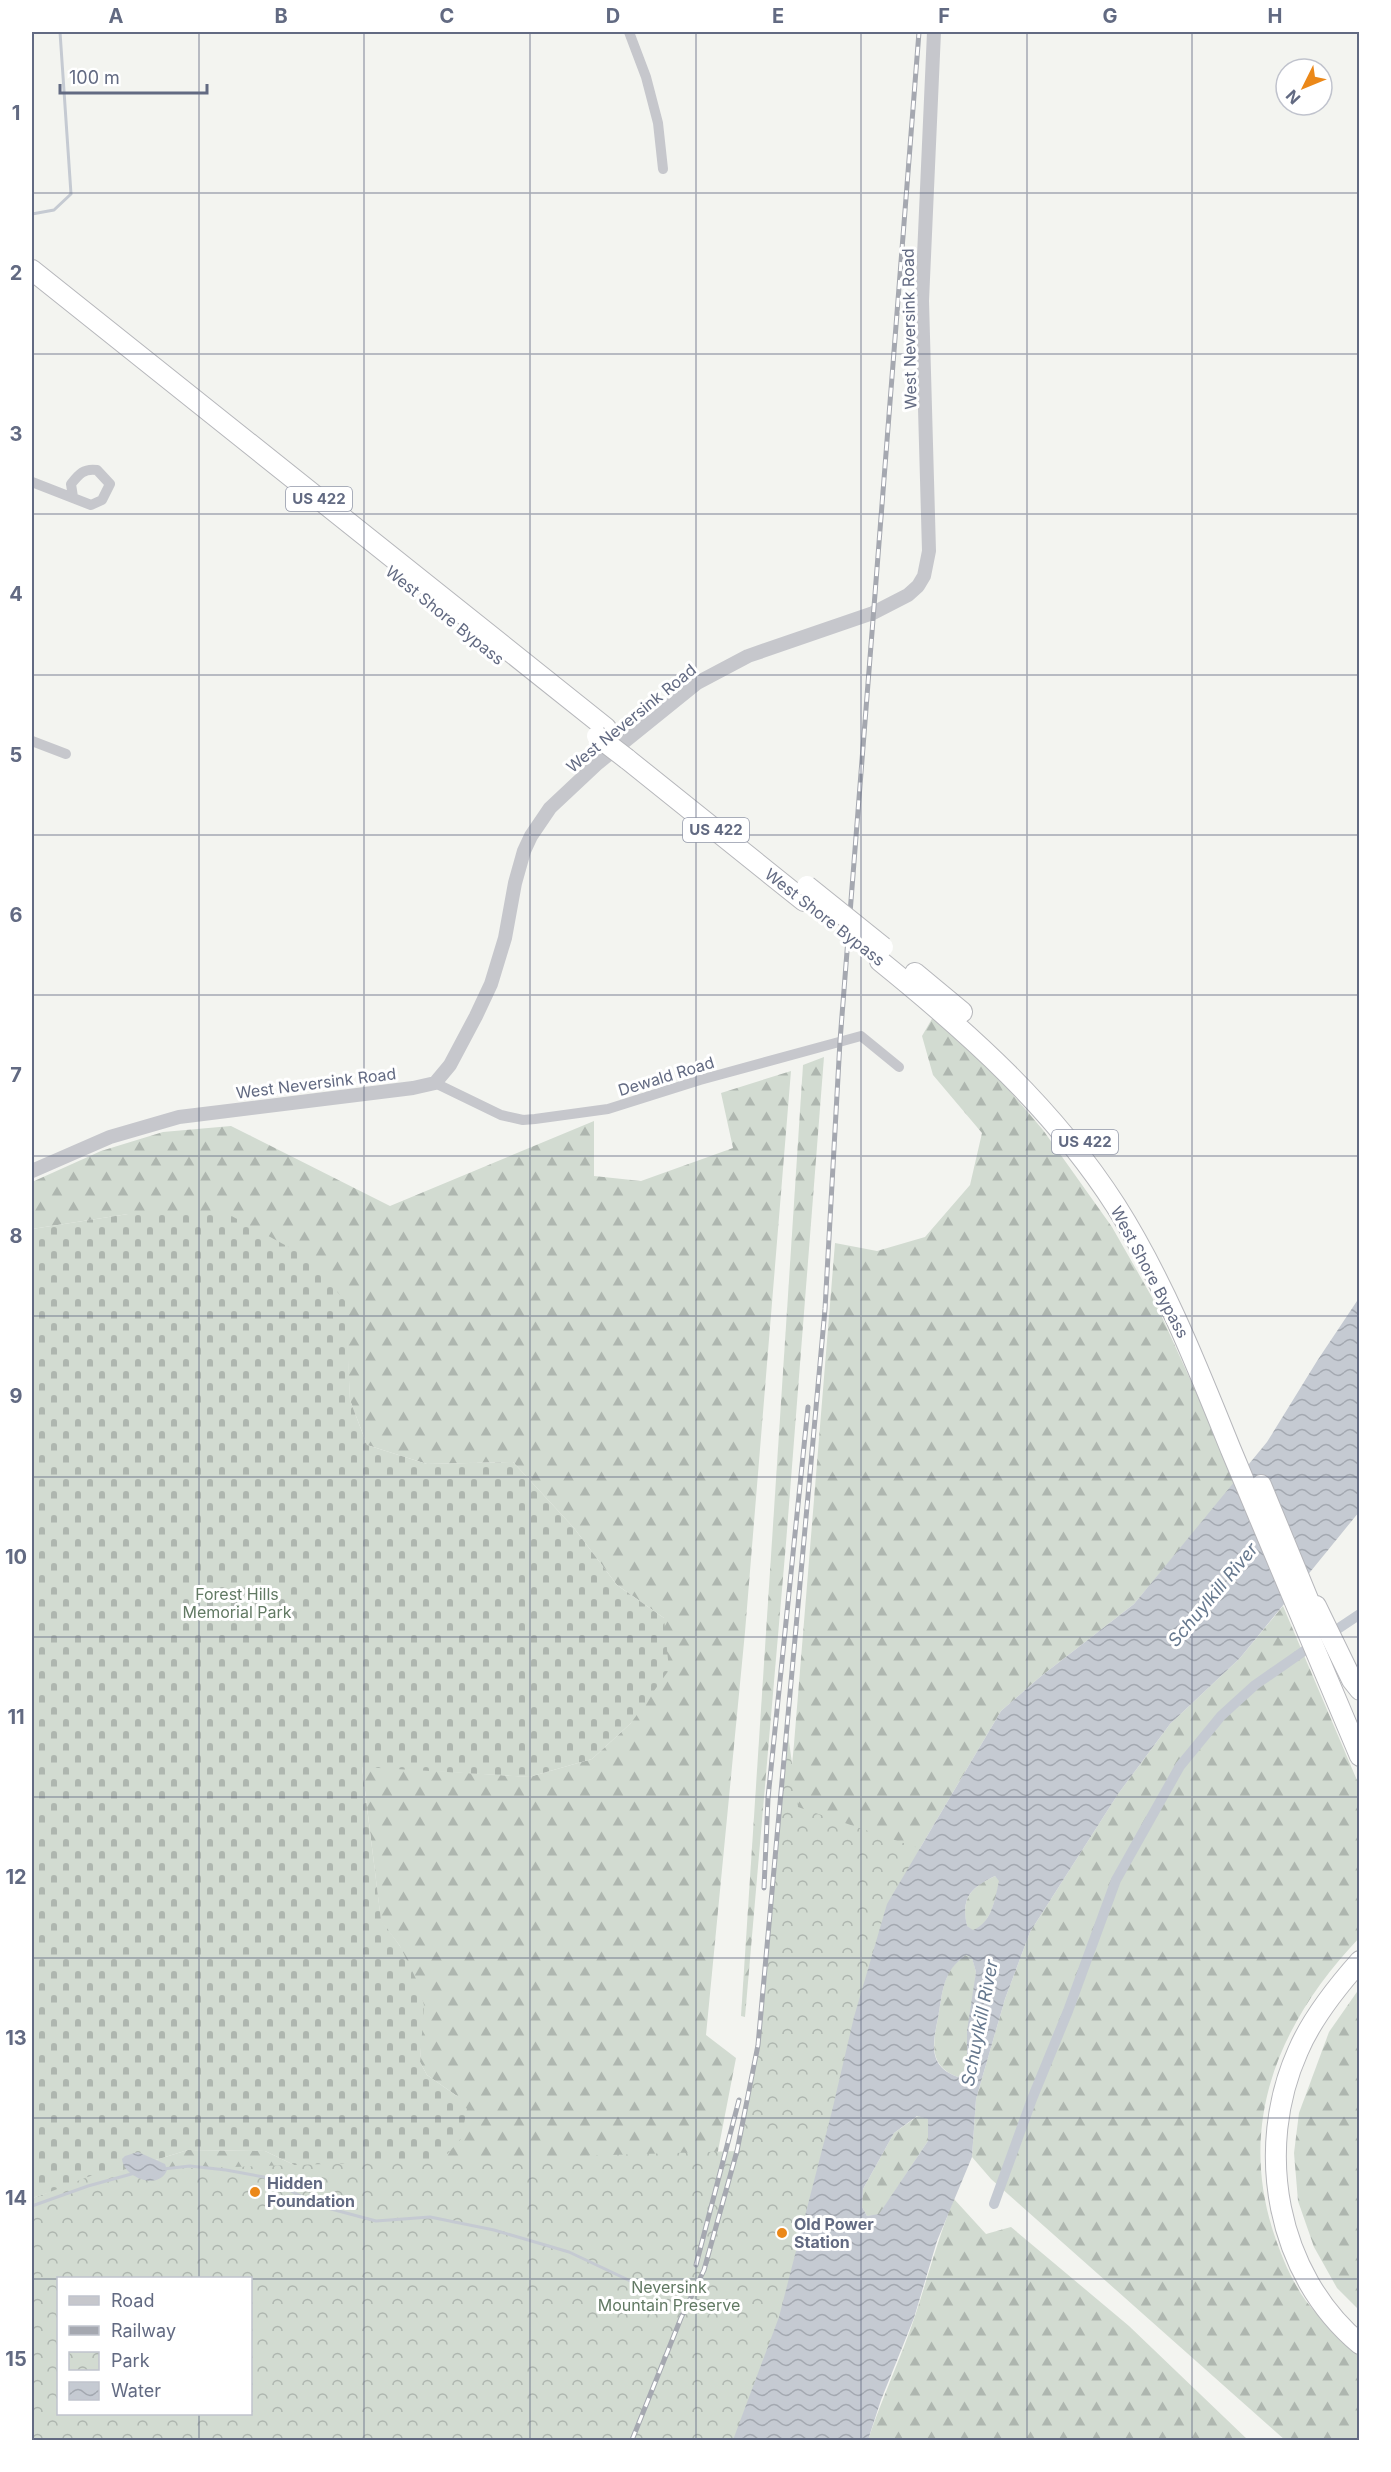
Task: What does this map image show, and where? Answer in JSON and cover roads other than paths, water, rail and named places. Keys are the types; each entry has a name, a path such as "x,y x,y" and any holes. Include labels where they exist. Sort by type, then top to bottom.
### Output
{"highway":[{"name":"West Shore Bypass","path":"32,270 602,732"},
{"name":"West Shore Bypass","path":"32,286 882,954 997,1061 1038,1106 1115,1205 1155,1274 1215,1394 1290,1556 1328,1651 1359,1756"},
{"name":"West Shore Bypass","path":"1215,1394 1359,1722"},
{"path":"1328,1651 1359,1690"},
{"path":"1359,1961 1318,2015 1298,2050 1279,2110 1275,2148 1276,2186 1280,2208 1299,2265 1328,2310 1359,2344"},
{"path":"1359,1973 1325,2019 1305,2054 1287,2112 1283,2167 1288,2207 1307,2261 1332,2301 1359,2326"}],"street":[{"path":"629,32 646,77 658,123 663,169"},
{"name":"West Neversink Road","path":"32,1171 110,1137 157,1122 207,1113 435,1083 450,1065 491,984 505,938 515,883 524,851 539,822 553,805 598,763 697,683 748,656 873,613 908,595 918,586 924,576 929,551 922,301 934,32"},
{"path":"32,482 74,497"},
{"path":"32,741 66,754"},
{"name":"Dewald Road","path":"435,1083 494,1112 523,1120 608,1108 861,1036 899,1067"}],"water":[{"name":"Schuylkill River","path":"1359,1298 1359,1512 1240,1658 1170,1724 1118,1794 1030,1932 1005,1999 976,2099 972,2157 937,2241 914,2318 881,2400 868,2440 733,2440 779,2317 854,2017 887,1904 1001,1711 1040,1677 1134,1604 1267,1442","holes":["995,1876 999,1881 992,1909 985,1922 973,1930 967,1926 965,1916 969,1895 979,1885","966,1955 972,1958 976,1972 967,2031 967,2069 958,2077 941,2067 934,2053 936,2027 945,1983 958,1961","917,2116 928,2119 928,2141 879,2214 867,2216 862,2207 863,2189 894,2133"]},
{"path":"138,2152 165,2164 167,2170 163,2176 150,2181 142,2180 129,2172 122,2159"}],"waterway":[{"path":"32,214 54,210 71,194 60,32"},
{"path":"1327,1636 1360,1614"},
{"path":"994,2204 1116,1880 1180,1766 1221,1716 1233,1705 1255,1685 1314,1644"},
{"path":"163,2169 190,2166 264,2177 320,2206 376,2221 430,2217 494,2230 569,2252 658,2294"},
{"path":"32,2206 88,2186 135,2173"}],"railway":[{"path":"632,2440 681,2318 704,2270 737,2151 758,2045 825,1309 840,1041 919,32"},
{"path":"764,1888 768,1798 808,1407"},
{"path":"696,2265 739,2100"}],"place":[{"name":"Hidden Foundation","path":"255,2192"},
{"name":"Old Power Station","path":"782,2233"}],"park label":[{"name":"Forest Hills Memorial Park","path":"237,1603"},
{"name":"Neversink Mountain Preserve","path":"669,2296"}]}
